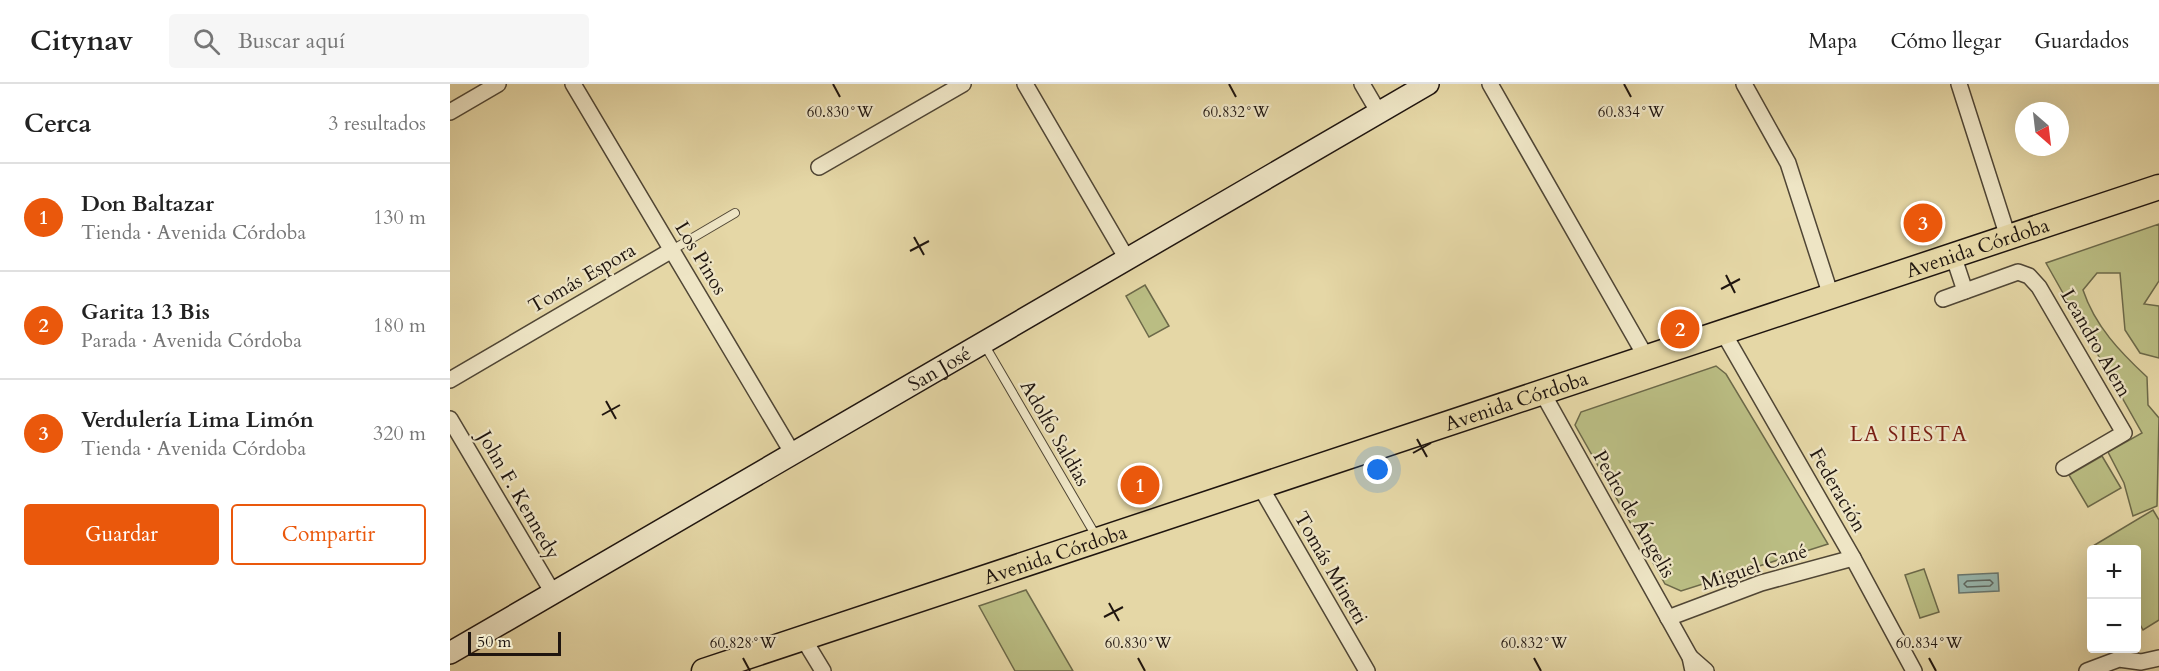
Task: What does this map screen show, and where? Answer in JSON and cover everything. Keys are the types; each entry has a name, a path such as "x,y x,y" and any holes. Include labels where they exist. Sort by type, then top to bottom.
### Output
{"main road":[{"name":"Avenida Córdoba","path":"704,671 2159,187"}],"street":[{"path":"450,112 498,84"},
{"name":"Los Pinos","path":"573,84 793,454"},
{"path":"819,167 963,84"},
{"path":"1025,84 1127,259"},
{"path":"1362,84 1379,113"},
{"name":"San José","path":"450,653 1428,84"},
{"path":"1490,84 1646,357"},
{"path":"1744,84 1788,163 1831,296"},
{"path":"1959,84 2008,237"},
{"name":"Tomás Espora","path":"450,380 672,250"},
{"path":"1943,299 1965,291 1953,255"},
{"name":"Leandro Alem","path":"1965,291 2018,272 2030,276 2039,287 2124,433 2064,468"},
{"name":"Federación","path":"1723,332 1853,558 1914,671"},
{"name":"Pedro de Ángelis","path":"1542,392 1668,618 1691,664 1706,671"},
{"name":"John F. Kennedy","path":"450,419 553,593"},
{"name":"Tomás Minetti","path":"1260,486 1367,671"},
{"name":"Miguel Cané","path":"1668,618 1761,583 1853,558"},
{"path":"803,638 823,671"},
{"path":"2087,671 2119,659 2140,662 2159,658"}],"lane":[{"name":"Tomás Espora","path":"672,250 735,213"},
{"name":"Adolfo Saldias","path":"983,343 1098,540"}],"green space":[{"path":"2159,224 2159,281 2144,304 2159,306 2159,358 2140,353 2125,330 2120,273 2097,273 2083,290 2094,315 2109,338 2147,377 2148,405 2159,418 2157,506 2133,516 2124,483 2108,452 2142,433 2046,263"},
{"path":"1145,285 1169,326 1149,337 1126,296"},
{"path":"1716,366 1726,374 1828,544 1681,591 1665,584 1575,425 1581,412"},
{"path":"2102,456 2121,488 2088,507 2069,475"},
{"path":"2153,510 2159,520 2159,620 2143,630 2141,626 2141,545 2095,545"},
{"path":"1924,569 1939,612 1920,618 1905,575"},
{"path":"1026,590 1073,671 1015,671 979,606"}],"water":[{"path":"1998,573 1999,591 1959,593 1958,575"}],"place":[{"name":"Verdulería Lima Limón","path":"1923,223"},
{"name":"Garita 13 Bis","path":"1680,329"},
{"name":"Don Baltazar","path":"1140,485"}],"district":[{"name":"LA SIESTA","path":"1909,434"}]}
